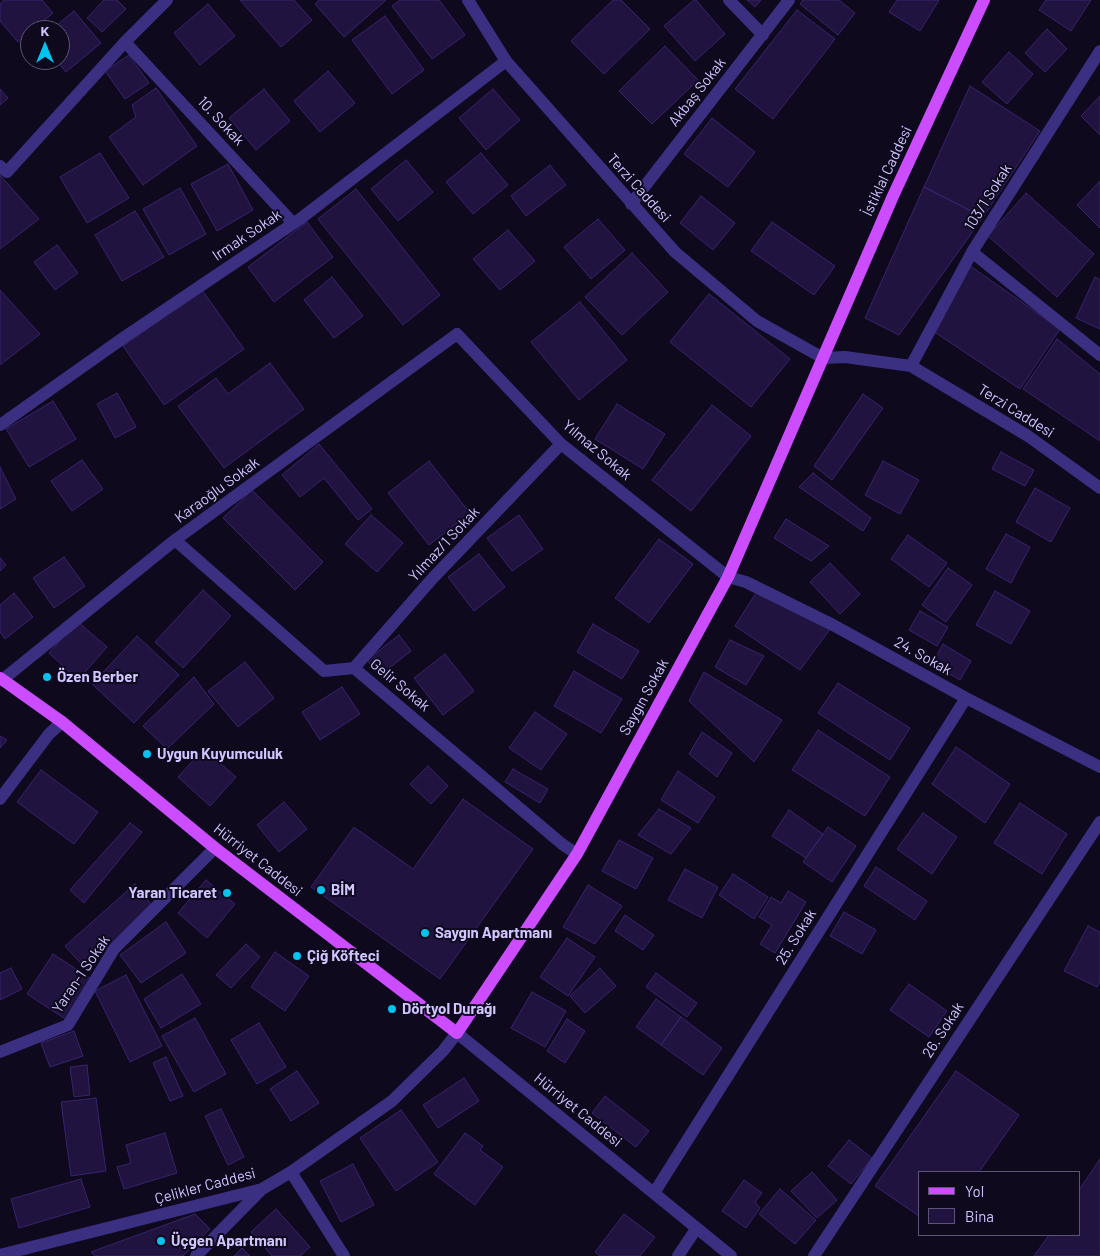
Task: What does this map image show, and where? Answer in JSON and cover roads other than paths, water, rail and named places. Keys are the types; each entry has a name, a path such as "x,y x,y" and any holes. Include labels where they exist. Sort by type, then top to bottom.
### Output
{"main road":[{"name":"İstiklal Caddesi","path":"823,358 893,196 984,0"},
{"name":"Saygın Sokak","path":"457,1033 577,854 728,577 823,358"},
{"name":"Hürriyet Caddesi","path":"1,679 62,722 215,848 457,1033"}],"street":[{"path":"0,166 7,172 125,42 167,0"},
{"name":"Terzi Caddesi","path":"468,0 506,61 674,252 757,321 823,358"},
{"path":"729,0 763,34"},
{"name":"Akbaş Sokak","path":"631,204 789,0"},
{"name":"10. Sokak","path":"125,42 293,223"},
{"name":"103/1 Sokak","path":"911,366 972,252 1100,51"},
{"name":"Irmak Sokak","path":"0,425 126,336 293,223 506,61"},
{"path":"972,252 1100,355"},
{"name":"Yılmaz Sokak","path":"457,334 561,444 728,577"},
{"name":"Karaoğlu Sokak","path":"1,679 175,540 457,334"},
{"path":"823,358 845,357 911,366"},
{"name":"Terzi Caddesi","path":"911,366 1028,436 1100,488"},
{"name":"Yılmaz/1 Sokak","path":"354,668 432,579 561,444"},
{"name":"Gelir Sokak","path":"175,540 324,671 354,668 562,844 577,854"},
{"name":"24. Sokak","path":"728,577 746,582 832,625 966,698 1100,767"},
{"name":"25. Sokak","path":"654,1192 966,698"},
{"path":"0,798 49,734 62,722"},
{"name":"26. Sokak","path":"814,1256 1100,822"},
{"name":"Yaran-1 Sokak","path":"0,1052 68,1025 114,949 215,848"},
{"name":"Hürriyet Caddesi","path":"457,1033 731,1256"},
{"name":"Çelikler Caddesi","path":"0,1254 262,1189 291,1172 392,1101 443,1051 457,1033"},
{"path":"291,1172 344,1256"},
{"path":"196,1256 262,1189"},
{"path":"678,1256 696,1229"}],"place":[{"name":"Özen Berber","path":"47,677"},
{"name":"Uygun Kuyumculuk","path":"147,754"},
{"name":"BİM","path":"321,890"},
{"name":"Yaran Ticaret","path":"227,893"},
{"name":"Saygın Apartmanı","path":"425,933"},
{"name":"Çiğ Köfteci","path":"297,956"},
{"name":"Dörtyol Durağı","path":"392,1009"},
{"name":"Üçgen Apartmanı","path":"161,1241"}]}
